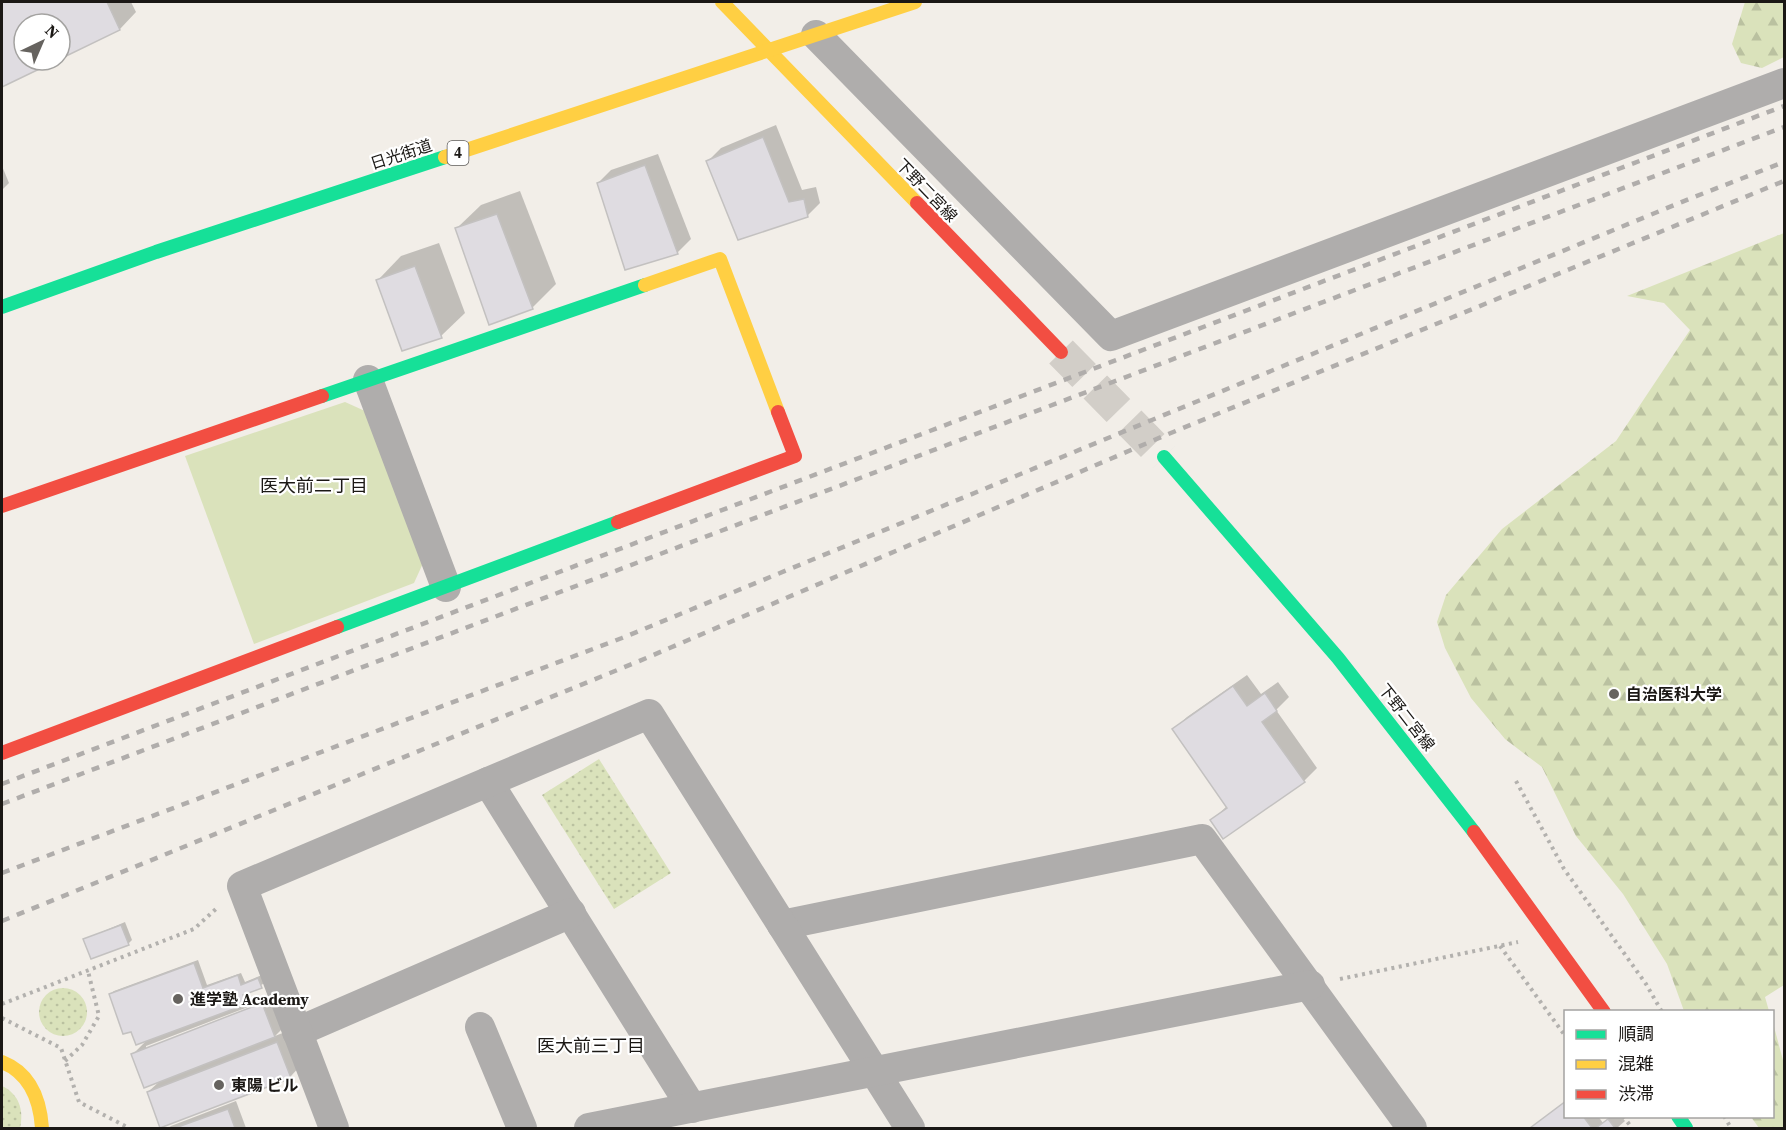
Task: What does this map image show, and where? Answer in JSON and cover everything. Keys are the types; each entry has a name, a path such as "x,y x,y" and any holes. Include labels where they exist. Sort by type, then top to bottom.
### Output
{"main road":[{"name":"下野二宮線","path":"722,2 1061,352"},
{"name":"日光街道","path":"2,308 156,252 915,2"},
{"path":"2,506 720,259 795,456 2,753"},
{"name":"下野二宮線","path":"1164,457 1253,554 1331,646 1551,935 1603,1010"},
{"path":"2,1062 20,1071 27,1079 41,1111 42,1128"}],"street":[{"path":"816,35 1111,336 1785,83"},
{"path":"368,380 446,587"},
{"path":"334,1128 242,886 649,714 910,1128"},
{"path":"488,783 692,1108"},
{"path":"782,925 1202,839 1310,985 1398,1124"},
{"path":"297,1032 571,913"},
{"path":"589,1128 1310,985"},
{"path":"480,1027 522,1128"}],"path":[{"path":"1516,781 1564,869 1661,1010"},
{"path":"2,1004 194,929 242,886"},
{"path":"1310,985 1551,935"},
{"path":"1500,946 1564,1034"},
{"path":"65,1061 82,1045 99,1016 88,971"},
{"path":"2,1018 61,1048 79,1102 129,1128"}],"green space":[{"path":"1745,2 1784,2 1784,57 1762,68 1741,63 1732,44"},
{"name":"自治医科大学","path":"1784,233 1784,985 1765,997 1769,1010 1684,1010 1667,964 1623,894 1576,836 1542,767 1505,739 1471,698 1445,648 1437,622 1446,595 1502,529 1616,441 1690,330 1664,303 1627,296"},
{"path":"345,402 365,411 424,561 414,583 254,644 185,456"},
{"path":"599,759 671,873 614,909 542,795"},
{"path":"63,988 80,995 87,1012 80,1029 63,1036 46,1029 39,1012 46,995"},
{"path":"1774,1027 1784,1064 1784,1127 1759,1128 1752,1118 1774,1118"},
{"path":"2,1086 13,1093 19,1103 20,1128 2,1128"}],"building":[{"path":"2,2 107,2 120,30 72,53 72,12 12,12 12,72 33,72 2,87"},
{"path":"763,137 789,202 804,199 808,217 738,240 706,161"},
{"path":"645,165 678,254 625,270 597,183"},
{"path":"497,214 533,309 489,325 455,228"},
{"path":"415,266 442,338 402,351 376,280"},
{"path":"1233,686 1247,706 1265,693 1277,711 1262,722 1305,782 1223,839 1210,820 1227,808 1172,729"},
{"path":"121,925 129,945 91,959 83,939"},
{"name":"進学塾 Academy","path":"194,963 203,988 238,975 241,985 258,978 262,988 243,995 247,1004 136,1045 131,1032 123,1034 109,994"},
{"path":"262,1003 275,1037 144,1088 131,1054"},
{"name":"東陽 ビル","path":"277,1042 291,1078 160,1128 147,1092"},
{"path":"1564,1102 1564,1118 1584,1118 1592,1128 1530,1128"},
{"path":"228,1109 235,1128 175,1128"},
{"path":"1608,1119 1615,1128 1596,1128"}],"tunnel":[{"path":"1061,352 1164,457"}],"railway":[{"path":"2,784 1784,106"},
{"path":"2,804 1784,127"},
{"path":"2,873 622,638 1784,162"},
{"path":"2,921 637,662 1166,435 1784,181"}],"traffic: fast":[{"path":"2,307 156,252 445,157"},
{"path":"322,396 645,285"},
{"path":"1164,457 1338,658 1474,832"},
{"path":"337,627 618,522"},
{"path":"1679,1118 1686,1128"}],"traffic: slow":[{"path":"722,2 917,203"},
{"path":"445,157 915,2"},
{"path":"645,285 720,259 778,412"},
{"path":"2,1062 20,1073 32,1088 39,1107 42,1128"}],"traffic: jam":[{"path":"917,203 1061,352"},
{"path":"2,506 322,396"},
{"path":"618,522 795,456 778,412"},
{"path":"2,753 337,627"},
{"path":"1474,832 1603,1010"}],"place":[{"name":"自治医科大学","path":"1614,694"},
{"name":"進学塾 Academy","path":"178,999"},
{"name":"東陽 ビル","path":"219,1085"}],"district":[{"name":"医大前二丁目","path":"314,486"},
{"name":"医大前三丁目","path":"591,1046"}]}
